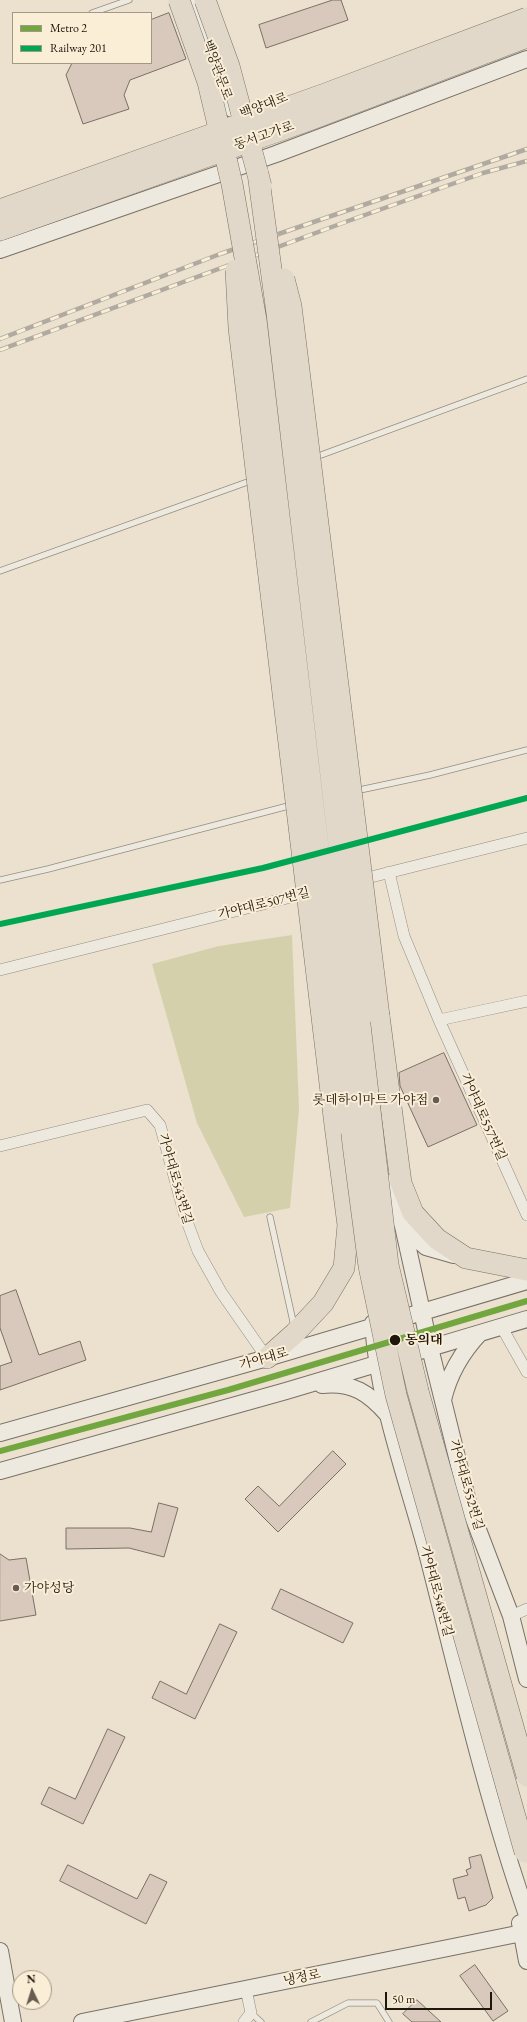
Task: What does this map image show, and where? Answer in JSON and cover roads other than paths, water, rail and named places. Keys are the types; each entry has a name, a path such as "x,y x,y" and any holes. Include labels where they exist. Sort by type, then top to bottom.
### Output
{"highway":[{"path":"180,0 208,82 232,184 257,328 351,1129 369,1266 396,1395 519,1856"},
{"path":"205,0 229,66 252,169 277,313 388,1264 418,1391 527,1776"},
{"name":"동서고가로","path":"0,210 325,94 527,18"},
{"name":"동서고가로","path":"0,230 309,120 527,37"},
{"path":"252,169 291,306 401,1183 413,1213 438,1240 466,1258 527,1270"},
{"path":"232,184 239,328 348,1225 344,1268 323,1304 295,1333 267,1358"}],"main road":[{"name":"백양관문로","path":"192,0 235,117 252,169"},
{"name":"백양대로","path":"0,201 165,143 527,8"},
{"path":"0,250 181,187 252,169 351,126 527,59"},
{"path":"334,80 319,103 327,124 351,126"},
{"path":"165,143 192,148 199,168 181,187"},
{"path":"338,1276 354,1262 365,1181 362,1122 391,1202 403,1226 426,1247 466,1258"},
{"name":"가야대로548번길","path":"365,1181 376,1364 389,1416 519,1856 527,1915"},
{"name":"가야대로552번길","path":"403,1226 430,1348 469,1506 511,1616 527,1679"},
{"name":"가야대로","path":"0,1433 267,1358 527,1281"},
{"path":"0,1471 305,1386 527,1319"},
{"path":"443,1402 450,1376 472,1341 480,1333"},
{"path":"305,1386 334,1384 352,1387 365,1393 376,1401 389,1416"},
{"name":"가야대로548번길","path":"519,1856 522,1933 527,1961"},
{"name":"냉정로","path":"82,2022 522,1933"},
{"path":"0,1951 13,2022"}],"street":[{"name":"가야대로507번길","path":"0,970 527,838"},
{"name":"가야대로557번길","path":"389,872 404,936 439,1020 527,1215"},
{"path":"439,1020 527,1001"},
{"name":"가야대로543번길","path":"0,1146 147,1110 160,1125 185,1216 198,1252 221,1292 267,1358"},
{"path":"501,1326 527,1372"},
{"path":"511,1616 527,1609"},
{"path":"244,2022 251,2013 246,1989"}],"lane":[{"path":"95,12 129,0"},
{"path":"289,466 527,379"},
{"path":"0,570 282,469"},
{"path":"346,793 430,775 527,750"},
{"path":"330,797 338,795"},
{"path":"307,801 323,798"},
{"path":"0,880 48,869 300,803"},
{"path":"270,1217 295,1333"},
{"path":"311,2022 348,2003 377,2002 389,2022"},
{"path":"251,2013 261,2022"}],"railway":[{"path":"0,339 220,254 527,149"},
{"path":"0,350 348,221 483,173 527,161"}],"metro line":[{"name":"2","path":"0,1451 228,1390 527,1301"}],"rail line":[{"name":"201","path":"0,924 263,868 527,798"}],"place":[{"name":"롯데하이마트 가야점","path":"436,1100"},
{"name":"동의대","path":"395,1340"},
{"name":"가야성당","path":"16,1588"}]}
